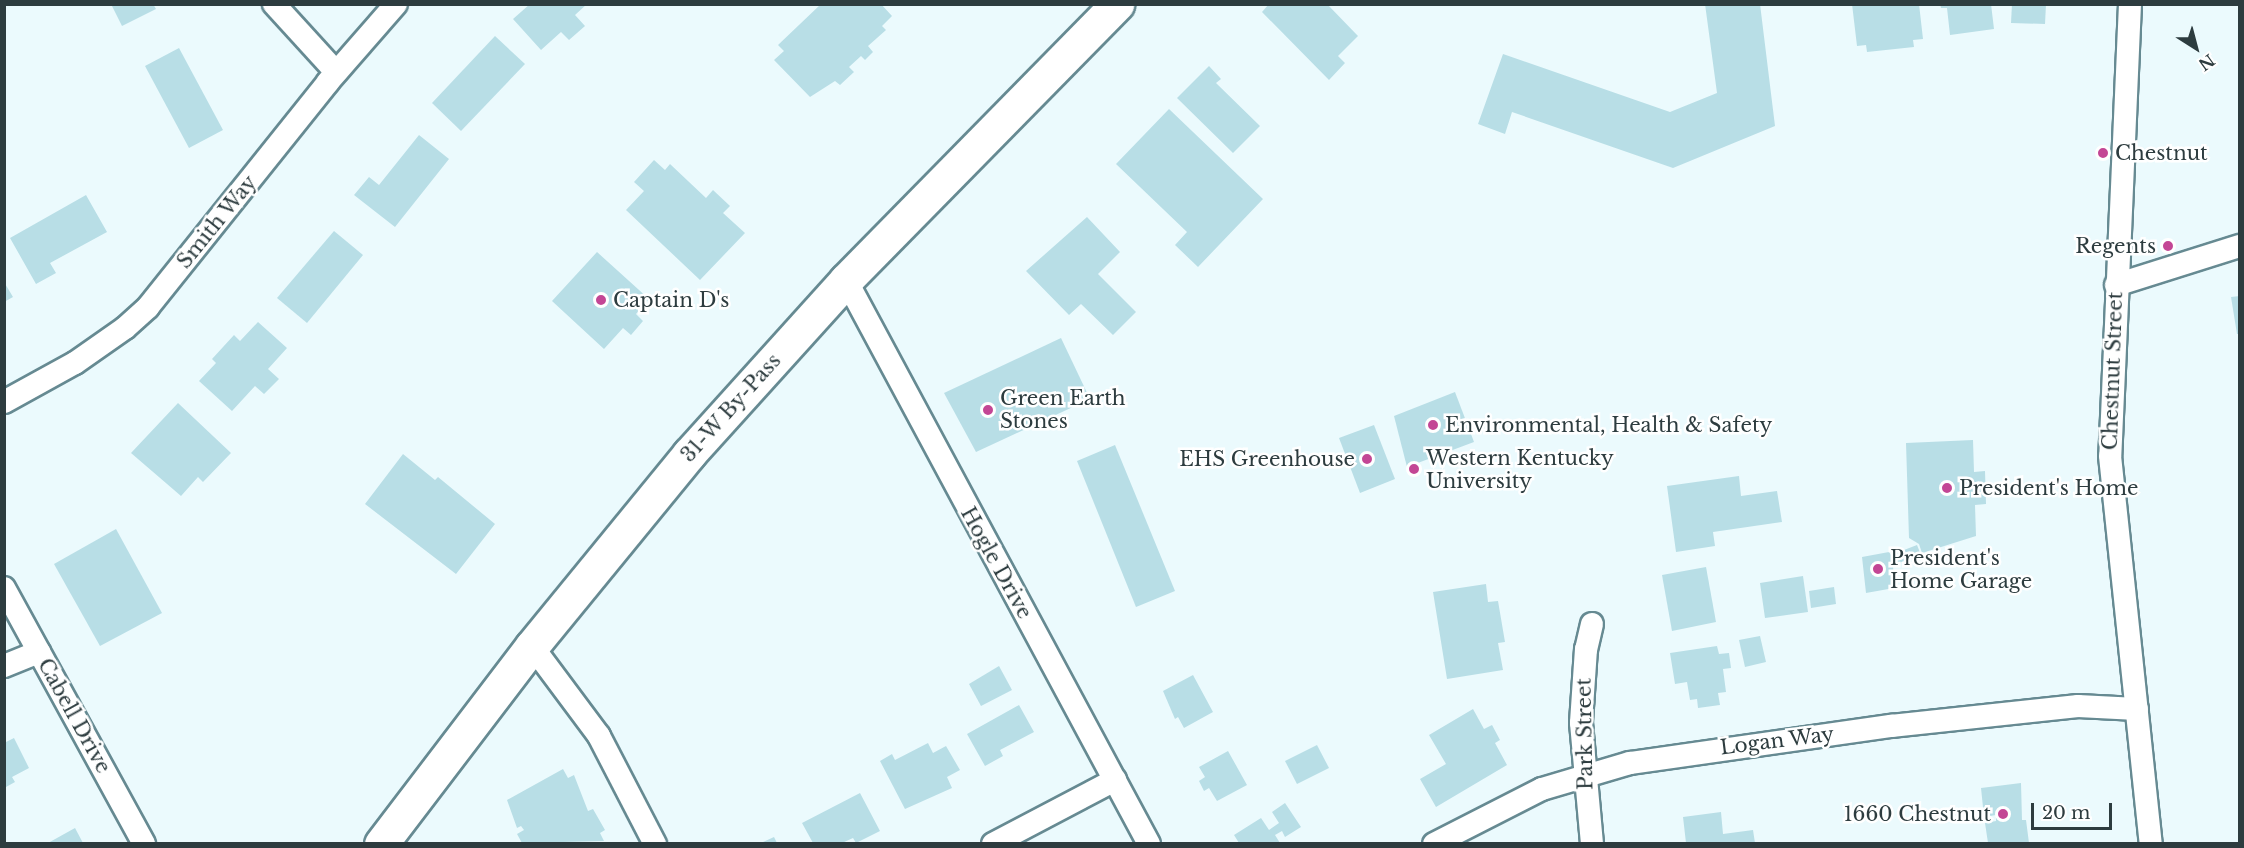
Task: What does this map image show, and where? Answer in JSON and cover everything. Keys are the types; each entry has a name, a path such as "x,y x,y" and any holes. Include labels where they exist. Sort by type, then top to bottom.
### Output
{"main road":[{"name":"31-W By-Pass","path":"381,843 532,646 688,454 846,280 1117,4"}],"street":[{"path":"274,4 336,72"},
{"name":"Smith Way","path":"4,402 75,363 125,328 148,307 336,72 396,4"},
{"name":"Chestnut Street","path":"2130,4 2110,456 2151,843"},
{"path":"2116,285 2240,246"},
{"name":"Hogle Drive","path":"846,280 1149,843"},
{"name":"Cabell Drive","path":"4,588 144,843"},
{"name":"Park Street","path":"1592,624 1582,698 1584,774 1592,843"},
{"path":"532,646 599,736 655,843"},
{"path":"4,666 39,652"},
{"name":"Logan Way","path":"1434,843 1515,801 1584,774 1692,752 1891,726 2078,706 2137,709"},
{"path":"993,843 1115,780"}],"building":[{"path":"111,4 153,4 156,9 122,26"},
{"path":"530,4 587,4 575,15 585,26 569,40 561,32 541,50 513,19"},
{"path":"821,4 881,4 892,16 882,26 886,30 868,46 873,52 865,60 861,56 849,67 854,72 840,85 835,81 810,97 774,60 784,51 778,45"},
{"path":"1269,4 1327,4 1358,36 1338,56 1345,63 1329,80 1262,12"},
{"path":"1705,4 1760,4 1775,126 1673,168 1512,112 1505,134 1478,124 1503,54 1670,112 1717,93"},
{"path":"1852,4 1919,4 1923,39 1913,40 1914,47 1867,52 1866,45 1857,46"},
{"path":"1940,4 1991,4 1994,29 1950,35 1947,8 1941,8"},
{"path":"2012,4 2046,4 2045,24 2011,23"},
{"path":"495,36 525,64 461,131 432,103"},
{"path":"179,48 223,130 189,148 145,66"},
{"path":"1209,66 1221,79 1216,83 1260,126 1233,153 1177,98"},
{"path":"1169,109 1263,199 1198,267 1175,245 1187,232 1116,164"},
{"path":"419,135 449,159 395,227 354,195 369,177 379,185"},
{"path":"654,160 665,170 670,164 706,198 713,190 730,206 723,213 745,233 700,280 626,210 644,191 634,182"},
{"path":"86,195 107,232 50,263 56,273 36,284 10,238"},
{"path":"1087,217 1120,252 1098,274 1136,312 1113,335 1081,304 1069,315 1026,271"},
{"path":"334,231 363,255 307,323 277,298"},
{"name":"Captain D's","path":"597,252 649,299 636,314 643,321 631,335 623,328 604,349 552,301"},
{"path":"4,282 13,297 4,302"},
{"path":"2240,296 2240,334 2237,334 2231,297"},
{"path":"258,322 287,348 268,369 279,379 264,394 255,386 232,411 199,381 216,363 212,359 234,335 240,341"},
{"path":"1061,338 1090,399 976,452 944,393"},
{"name":"Environmental, Health & Safety","path":"1455,392 1474,442 1407,467 1394,416"},
{"path":"178,403 231,453 203,482 198,477 181,496 131,453"},
{"name":"EHS Greenhouse","path":"1374,425 1395,479 1360,493 1339,438"},
{"name":"President's Home","path":"1973,440 1974,472 1985,471 1986,504 1975,505 1976,536 1922,553 1919,544 1909,538 1906,443"},
{"path":"1115,445 1175,591 1136,607 1077,461"},
{"path":"403,454 435,480 438,477 495,524 456,574 365,504"},
{"path":"1739,476 1741,496 1777,491 1782,522 1713,532 1715,546 1676,552 1667,486"},
{"path":"116,529 162,613 100,646 54,564"},
{"name":"President's Home Garage","path":"1917,545 1921,555 1893,565 1894,588 1866,593 1862,557 1889,552 1891,555"},
{"path":"1706,567 1716,622 1672,631 1662,575"},
{"path":"1803,576 1808,612 1765,618 1760,583"},
{"path":"1486,584 1488,602 1498,601 1505,642 1498,643 1503,670 1447,679 1433,592"},
{"path":"1834,587 1836,604 1811,608 1809,591"},
{"path":"1760,636 1766,662 1745,667 1739,640"},
{"path":"1717,646 1719,654 1729,653 1731,668 1723,669 1726,692 1718,693 1720,705 1698,708 1697,699 1690,700 1687,682 1675,684 1670,653"},
{"path":"999,666 1012,690 981,706 969,684"},
{"path":"1193,675 1213,712 1184,728 1178,717 1175,719 1163,691"},
{"path":"1019,705 1034,732 1000,750 1003,756 985,766 967,734"},
{"path":"1473,709 1484,729 1492,725 1500,740 1495,743 1507,765 1436,807 1420,779 1446,764 1429,735"},
{"path":"14,738 29,768 12,777 15,782 6,787 4,743"},
{"path":"928,743 933,753 946,746 960,770 947,777 952,788 905,809 880,761 892,754 895,760"},
{"path":"1317,745 1329,768 1297,784 1285,761"},
{"path":"1228,751 1247,785 1217,801 1209,788 1204,791 1199,781 1205,777 1199,767"},
{"path":"563,769 568,778 574,775 588,811 593,809 605,830 600,833 604,841 522,843 517,834 524,830 521,826 517,828 507,800"},
{"name":"1660 Chestnut","path":"2021,783 2022,820 2026,820 2029,843 1988,843 1985,823 1996,821 1996,815 1984,817 1981,788"},
{"path":"860,793 880,831 856,843 853,838 842,843 813,843 802,823"},
{"path":"1285,803 1301,827 1285,837 1282,831 1275,835 1280,843 1239,843 1234,835 1261,818 1269,830 1279,823 1272,812"},
{"path":"1721,812 1723,834 1753,830 1755,843 1686,843 1683,817"},
{"path":"75,828 83,843 48,843"},
{"path":"774,837 777,843 761,843"}],"place":[{"name":"Chestnut","path":"2103,153"},
{"name":"Regents","path":"2168,246"},
{"name":"Captain D's","path":"601,300"},
{"name":"Green Earth Stones","path":"988,410"},
{"name":"Environmental, Health & Safety","path":"1433,425"},
{"name":"EHS Greenhouse","path":"1367,459"},
{"name":"Western Kentucky University","path":"1414,469"},
{"name":"President's Home","path":"1947,488"},
{"name":"President's Home Garage","path":"1878,569"},
{"name":"1660 Chestnut","path":"2003,814"}]}
